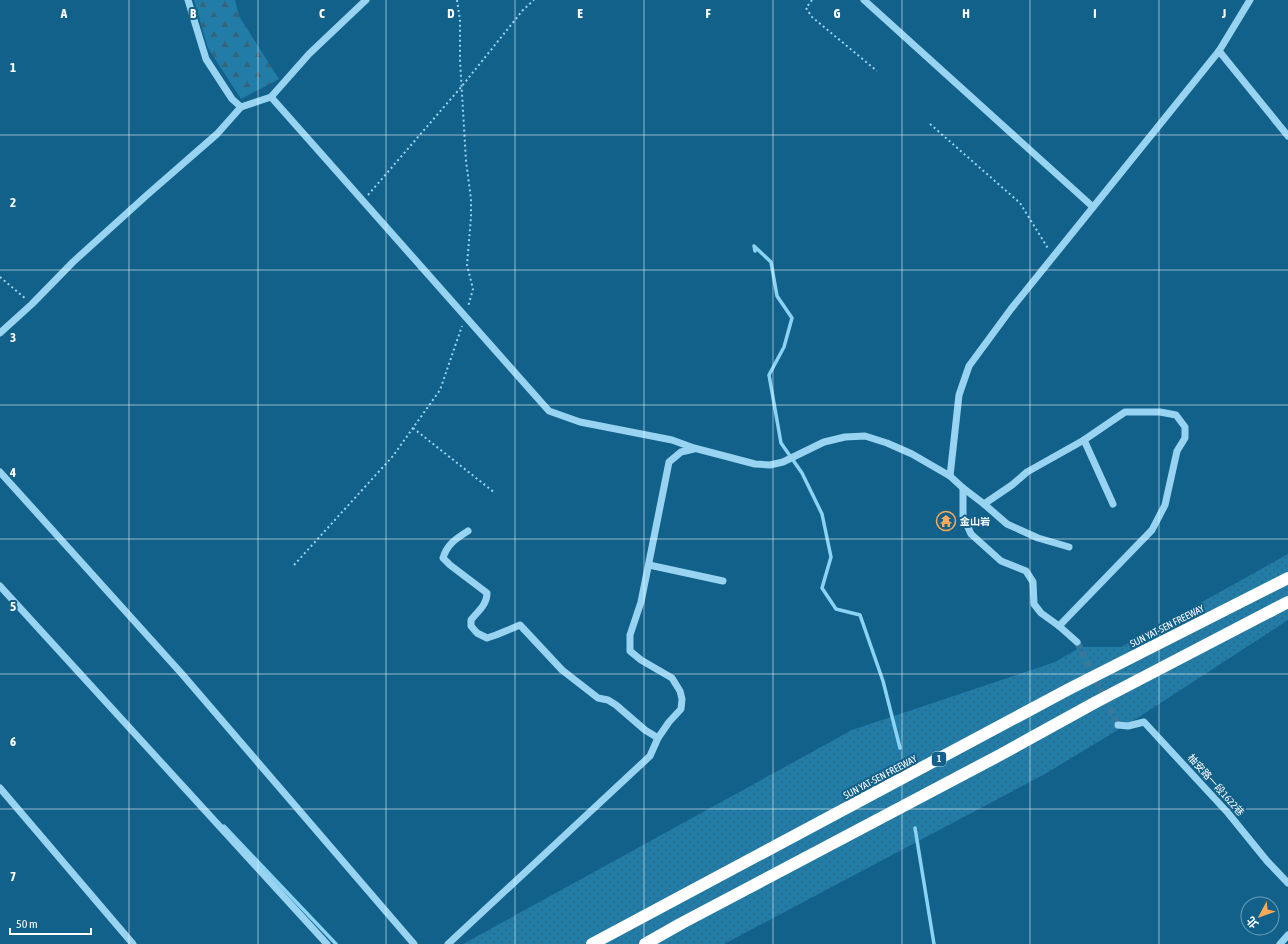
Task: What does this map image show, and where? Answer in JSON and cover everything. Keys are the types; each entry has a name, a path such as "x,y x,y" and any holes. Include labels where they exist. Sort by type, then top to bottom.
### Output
{"highway":[{"name":"SUN YAT-SEN FREEWAY","path":"592,944 1069,689 1288,578"},
{"path":"645,944 1000,755 1096,702 1288,602"}],"street":[{"path":"188,0 206,59 232,99 241,107"},
{"path":"0,333 32,304 78,257 147,194 217,134 241,107 271,96 309,54 366,0"},
{"path":"864,0 1093,207"},
{"path":"950,476 959,395 969,366 1011,309 1219,51 1250,0"},
{"path":"1219,51 1288,136"},
{"path":"271,96 549,411 580,422 672,440 694,448 755,464 783,462 824,442 845,437 865,436 900,448 950,476 1008,524 1038,538 1069,546"},
{"path":"984,504 1012,485 1027,472 1084,440 1125,412 1160,412 1176,415 1185,427 1185,438 1177,451 1165,505 1152,530 1059,626"},
{"path":"1084,440 1113,504"},
{"path":"448,944 650,756 658,738 669,722 681,709 682,699 680,691 672,678 641,660 630,651 630,635 641,602 669,462 681,452 694,448"},
{"path":"0,472 182,674 414,944"},
{"path":"963,488 962,516 971,534 1001,562 1026,571 1033,582 1034,604 1041,613 1077,642"},
{"path":"468,531 456,539 446,549 443,558 487,593 487,600 471,620 471,626 477,633 487,638 496,636 520,625 562,670 598,698 608,700 616,705 645,730 658,738"},
{"path":"649,564 723,581"},
{"path":"0,586 327,944"},
{"name":"柚安路一段1622巷","path":"1118,726 1128,726 1144,722 1228,813 1267,861 1288,883"},
{"path":"0,788 133,944"},
{"path":"1280,944 1288,935"}],"path":[{"path":"294,565 393,456 440,390 473,289 467,265 471,199 466,161 460,60 460,20 457,0"},
{"path":"363,200 386,176 435,116 462,86 523,10 534,0"},
{"path":"812,0 806,8 812,18 877,71"},
{"path":"930,124 1020,203 1054,257"},
{"path":"0,277 32,304"},
{"path":"413,428 495,493"}],"green space":[{"path":"194,0 235,0 239,16 279,79 241,99 208,48"},
{"path":"1288,554 1288,620 1139,717 1045,774 724,944 463,944 852,730 1055,662 1081,647 1121,647"}],"waterway":[{"path":"755,251 754,246 771,262 777,296 792,318 784,347 769,375 781,443 802,473 822,514 831,557 822,588 836,609 860,615 883,681 900,748"},
{"path":"224,826 336,944"},
{"path":"915,828 934,944"}],"tunnel":[{"path":"1077,642 1118,725"}],"place":[{"name":"金山岩","path":"946,521"}]}
